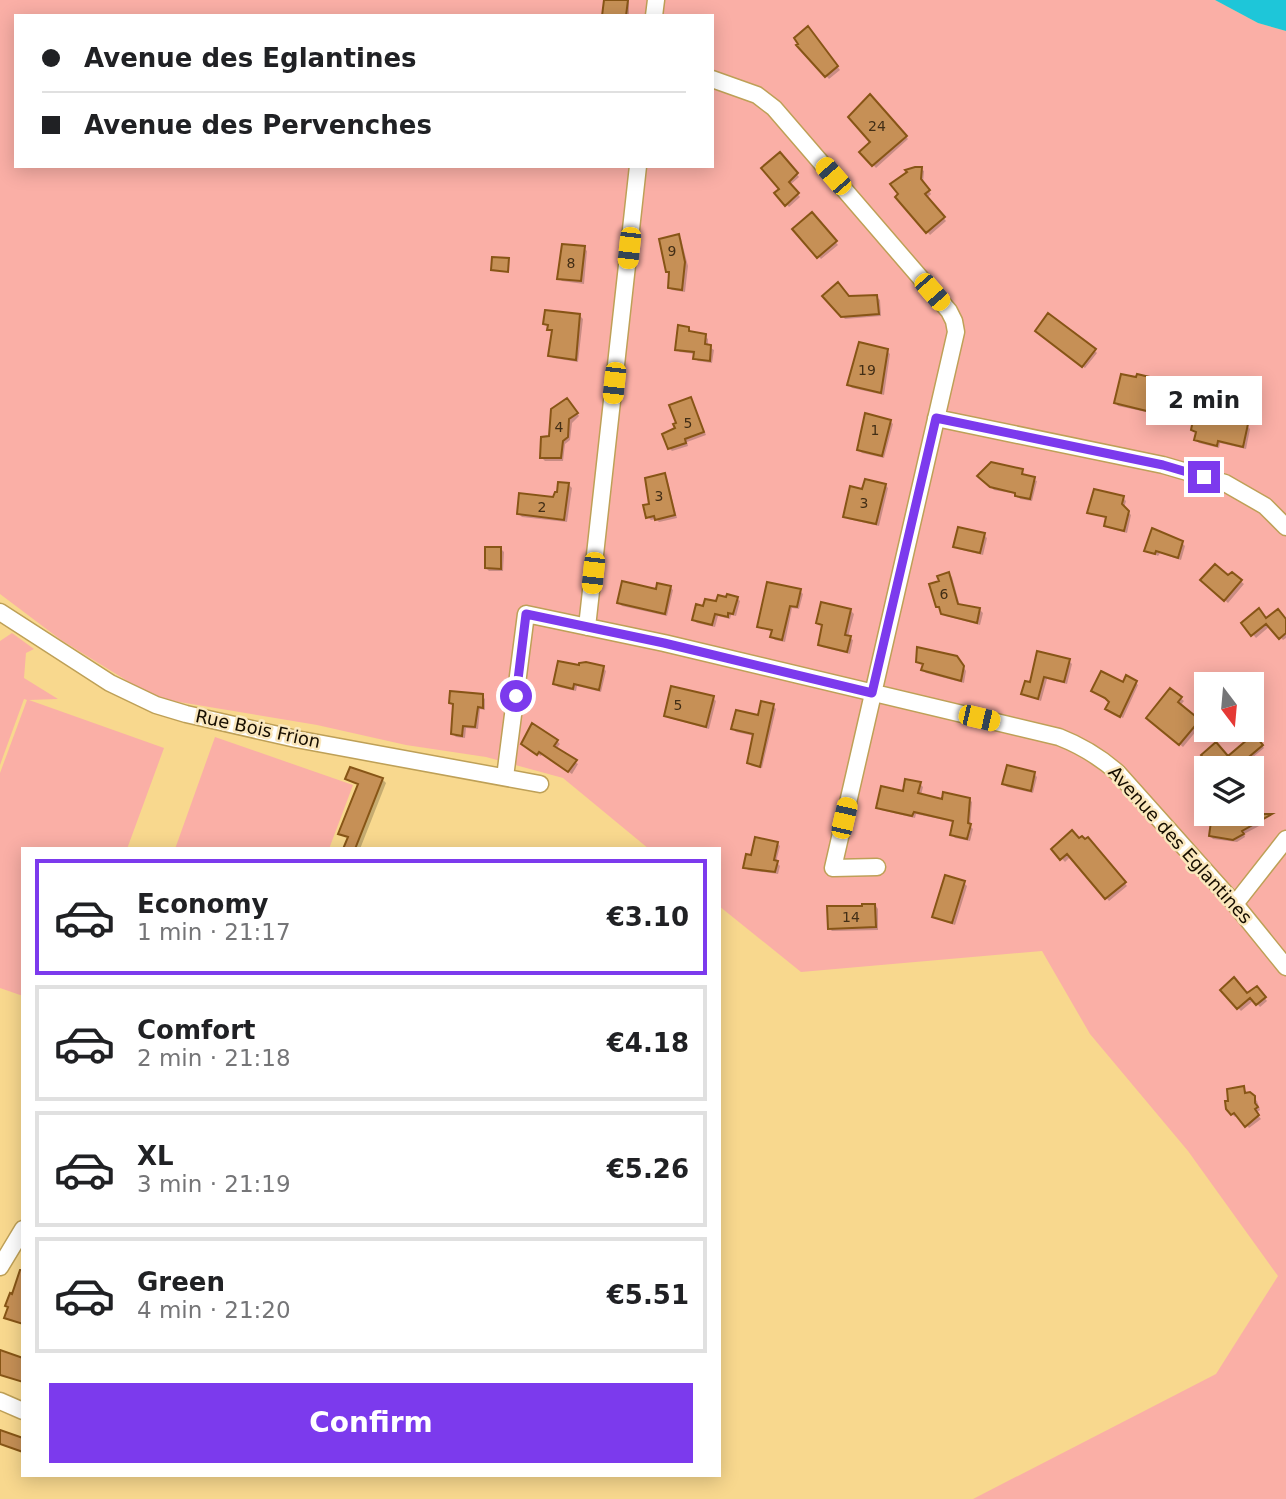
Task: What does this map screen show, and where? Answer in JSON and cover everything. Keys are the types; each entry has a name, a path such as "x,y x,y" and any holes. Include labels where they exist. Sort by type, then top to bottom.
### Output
{"street":[{"path":"714,80 749,91 774,108 949,311 954,321 956,332 833,868 877,867"},
{"path":"587,627 638,168"},
{"path":"936,418 1163,465 1224,483 1265,506 1286,527"},
{"name":"Rue Bois Frion","path":"0,612 110,682 156,705 296,739 540,784"},
{"name":"Avenue des Eglantines","path":"505,777 526,614 1059,737 1082,746 1118,772 1235,904 1286,967"},
{"path":"1235,904 1286,839"},
{"path":"0,1267 21,1232"},
{"path":"0,1401 21,1410"}],"shaded area":[{"path":"0,0 1215,0 1258,23 1286,31 1286,1499 973,1499 1216,1374 1278,1276 1188,1151 1090,1034 1042,951 801,972 721,908 721,847 647,847 563,778 486,757 406,745 317,725 155,698 61,640 0,594"},
{"path":"12,633 34,649 26,653 24,678 58,699 29,700 164,748 128,847 21,847 21,995 0,988 0,773 27,700 24,699 0,765 0,641"},
{"path":"215,737 353,785 330,847 176,847"}],"water":[{"path":"1215,0 1286,0 1286,31 1258,23"}],"building":[{"path":"604,0 628,0 626,14 602,14"},
{"path":"808,26 838,66 825,77 796,45 798,44 794,38"},
{"path":"870,94 907,136 872,166 859,152 870,142 848,117"},
{"path":"780,152 798,173 789,182 799,193 785,206 774,193 779,189 761,168"},
{"path":"922,167 921,179 930,190 925,194 945,217 926,233 895,197 898,194 890,184 907,172 905,170"},
{"path":"812,212 837,241 817,258 792,229"},
{"path":"679,234 685,262 682,290 668,288 669,272 666,272 659,239"},
{"path":"562,244 585,246 581,281 557,279"},
{"path":"492,257 509,258 508,272 491,270"},
{"path":"838,282 849,296 877,295 879,314 841,317 822,296"},
{"path":"545,310 580,314 576,360 548,356 552,330 547,330 548,325 543,324"},
{"path":"1048,313 1096,349 1082,367 1035,331"},
{"path":"678,325 689,327 689,331 706,334 705,344 711,345 710,361 693,359 694,352 675,350"},
{"path":"859,342 888,349 881,393 847,385"},
{"path":"1121,374 1136,377 1137,374 1170,385 1163,415 1114,403"},
{"path":"1204,396 1227,402 1223,418 1248,424 1243,447 1218,441 1217,446 1194,440 1196,432 1191,430 1194,415 1199,416"},
{"path":"691,397 704,432 685,439 686,443 668,449 662,434 675,428 673,424 676,423 669,405"},
{"path":"567,398 578,413 569,419 568,437 563,441 561,458 540,458 541,437 549,436 551,409"},
{"path":"865,413 891,420 882,456 857,450"},
{"path":"991,462 1023,469 1022,474 1035,477 1030,499 990,487 977,476"},
{"path":"665,473 675,515 655,520 654,516 646,518 643,505 649,504 645,478"},
{"path":"865,479 886,484 876,524 843,517 850,486 862,489"},
{"path":"558,482 569,483 564,520 517,514 519,493 553,497 557,492"},
{"path":"1094,489 1124,496 1122,504 1129,511 1124,531 1104,526 1106,517 1087,513"},
{"path":"958,527 985,533 980,553 953,547"},
{"path":"1152,528 1183,541 1178,558 1156,551 1155,554 1144,551"},
{"path":"485,547 501,547 501,569 485,568"},
{"path":"1215,564 1228,575 1232,572 1242,580 1224,601 1200,580"},
{"path":"949,572 958,604 980,608 977,623 941,614 939,607 936,607 929,584 939,581 937,576"},
{"path":"622,581 656,589 657,583 671,586 665,614 617,603"},
{"path":"767,582 801,589 797,607 790,606 782,640 770,637 772,630 757,627"},
{"path":"727,594 738,597 733,614 728,613 728,617 715,614 712,625 692,620 696,604 703,606 705,599 716,601 718,595 726,597"},
{"path":"821,602 851,609 845,635 851,636 847,652 818,645 822,625 816,623"},
{"path":"1259,608 1266,618 1278,609 1286,619 1286,633 1279,639 1266,624 1251,636 1241,623"},
{"path":"917,647 957,656 964,666 961,681 921,670 923,664 916,662"},
{"path":"1037,651 1070,659 1064,682 1044,677 1038,699 1021,694 1025,681 1030,682"},
{"path":"558,661 604,666 599,690 574,684 573,689 553,684"},
{"path":"1101,671 1123,682 1126,675 1137,681 1120,717 1105,709 1109,702 1105,698 1091,691"},
{"path":"671,686 714,696 706,727 664,716"},
{"path":"1170,688 1182,697 1178,702 1194,715 1194,727 1179,745 1146,718"},
{"path":"450,691 483,694 483,708 478,707 475,727 463,726 462,736 451,734 453,704 449,703"},
{"path":"761,701 774,704 760,767 747,763 753,734 731,729 736,710 758,715"},
{"path":"532,723 558,740 554,746 577,760 568,772 539,752 537,755 521,744"},
{"path":"1216,742 1228,756 1202,756 1201,755"},
{"path":"1245,742 1261,742 1263,745 1250,756 1228,756"},
{"path":"1007,765 1035,772 1031,791 1002,784"},
{"path":"350,767 383,778 356,847 344,847 348,837 338,834 358,784 345,779"},
{"path":"905,779 921,782 918,793 942,799 943,792 970,798 968,823 971,824 967,839 950,835 953,821 914,812 912,816 876,808 881,786 903,791"},
{"path":"1210,826 1251,826 1233,840 1209,836"},
{"path":"1072,830 1079,838 1088,837 1126,882 1105,899 1067,854 1060,860 1051,849"},
{"path":"755,837 778,842 774,860 778,861 775,872 743,868 746,854 751,855"},
{"path":"945,875 965,881 952,923 932,917"},
{"path":"875,904 876,927 828,929 827,906"},
{"path":"1234,977 1247,993 1257,986 1266,997 1256,1005 1250,998 1237,1009 1220,990"},
{"path":"1244,1086 1245,1093 1250,1092 1255,1096 1258,1107 1255,1109 1259,1115 1245,1127 1234,1113 1231,1115 1226,1109 1225,1101 1228,1101 1227,1089"},
{"path":"21,1270 21,1323 4,1318 8,1307 5,1306 10,1293 12,1294"},
{"path":"0,1350 21,1357 21,1381 0,1375"},
{"path":"0,1430 21,1437 21,1451 0,1444"}],"route":[{"path":"516,696 526,614 664,643 872,693 936,418 1163,465 1204,477"}]}
